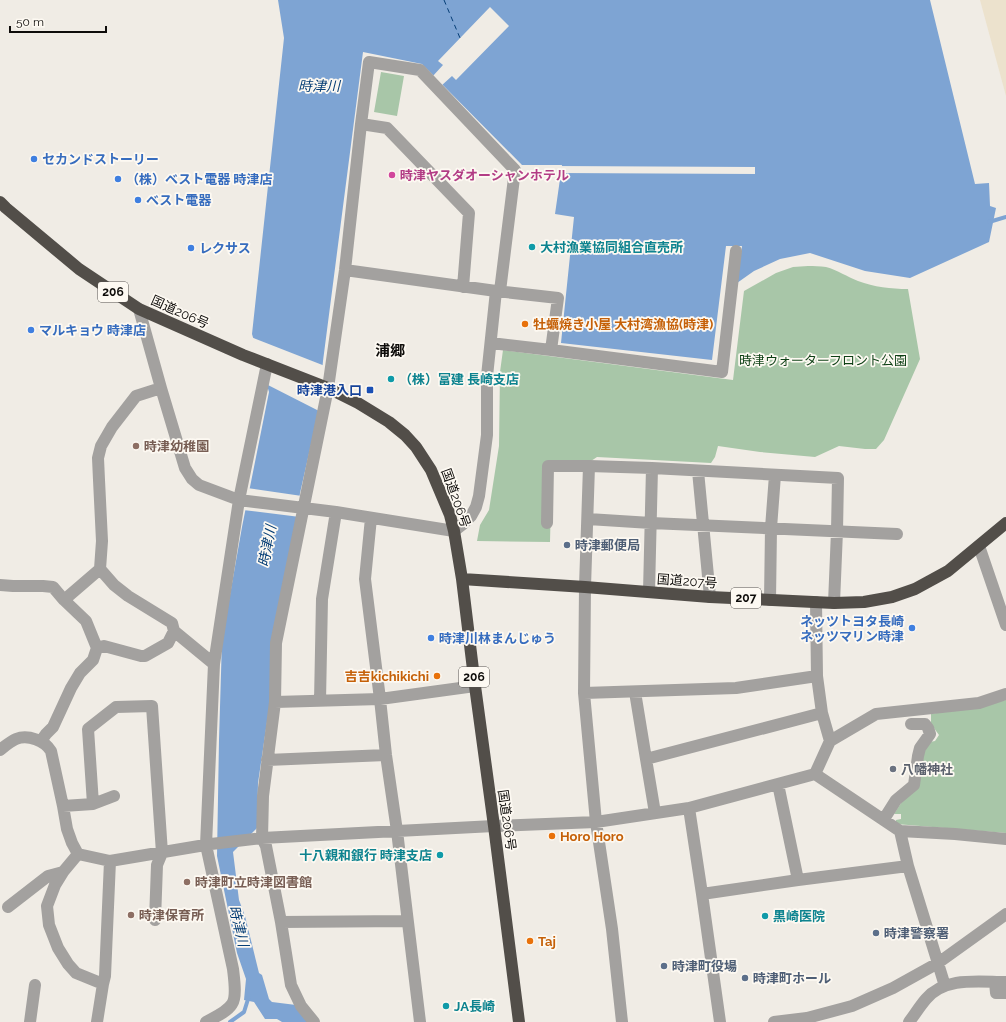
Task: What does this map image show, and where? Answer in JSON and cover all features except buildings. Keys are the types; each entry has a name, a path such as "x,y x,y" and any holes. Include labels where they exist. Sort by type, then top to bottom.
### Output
{"highway":[{"name":"国道206号","path":"0,202 79,269 139,309 243,355 328,388 358,403 389,422 406,435 432,470 454,530 462,579 519,1022"},
{"name":"国道207号","path":"462,579 585,586 710,597 834,603 864,602 892,598 915,589 948,571 1006,523"}],"street":[{"path":"139,309 185,468 192,479 199,485 239,500 303,507 454,530 471,516 476,507 479,496 487,435 490,343 515,170 420,70 369,62 345,270 328,388 303,507 276,643 275,702 263,796 262,838 266,846 281,922 291,985 301,1006 314,1022"},
{"path":"361,124 387,128 469,213 463,287"},
{"path":"490,343 722,372 736,251"},
{"path":"345,270 463,287 558,298 551,350"},
{"path":"206,1022 226,1011 233,1004 235,990 234,970 208,844 214,664 239,500 267,364"},
{"path":"161,388 136,396 112,427 101,446 98,458 102,541 100,569 114,586 172,623 174,631 214,664"},
{"path":"547,524 548,466 652,468 838,478 834,603"},
{"path":"589,466 585,586 584,693 596,822 612,929 622,1022"},
{"path":"649,592 652,468"},
{"path":"698,471 710,597"},
{"path":"770,600 771,528 775,475"},
{"path":"320,700 322,599 336,512"},
{"path":"371,518 364,579 420,1022"},
{"path":"588,519 651,524 897,534"},
{"path":"979,546 1006,625"},
{"path":"64,600 100,569"},
{"path":"0,585 53,587 86,621 97,648 93,660 80,673 71,688 53,727 41,741"},
{"path":"816,602 817,676 822,713 830,741"},
{"path":"97,648 104,646 145,656 168,643 174,631"},
{"path":"584,693 736,688 817,676"},
{"path":"275,702 380,699 475,686"},
{"path":"635,692 655,813"},
{"path":"815,774 830,741 876,714 979,703 1006,694"},
{"path":"93,804 88,728 116,707 152,706 162,853 157,865 155,920"},
{"path":"646,759 822,713"},
{"path":"884,819 896,800 914,784 920,748 930,734 925,724 911,724"},
{"path":"0,750 16,739 22,738 41,741 47,746 51,751 67,829 78,854 110,861 208,844 262,838 596,822 689,808 815,774 900,830 1006,839"},
{"path":"267,760 386,756"},
{"path":"778,784 798,880"},
{"path":"63,806 93,804 114,796"},
{"path":"689,808 720,1022"},
{"path":"900,830 908,866 945,986"},
{"path":"78,854 62,872 55,885 47,906 49,925 58,948 68,964 76,973 103,984"},
{"path":"98,1022 105,976 110,861"},
{"path":"702,894 908,866"},
{"path":"8,907 48,876 62,872"},
{"path":"774,1022 807,1018 852,1006 893,988 938,963 1006,914"},
{"path":"281,922 407,920"},
{"path":"909,1022 926,998 936,990 945,986 960,982 1000,982 996,993 1006,993"},
{"path":"30,1022 35,985"}],"shaded area":[{"path":"980,0 1006,0 1006,96"}],"green space":[{"path":"381,72 404,76 397,116 374,112"},
{"name":"時津ウォーターフロント公園","path":"822,266 830,268 870,285 908,289 920,359 884,440 876,449 839,446 815,457 760,452 718,446 715,457 711,463 597,457 588,463 552,461 550,542 477,541 480,525 489,510 499,446 500,372 503,350 733,380 744,291 776,273 793,267"},
{"path":"1006,700 1006,833 896,824 896,820 901,819 901,814 894,814 905,797 922,753 930,742 935,741 939,735 931,724 931,714"}],"water":[{"name":"時津川","path":"278,0 930,0 975,184 989,183 990,206 996,208 989,242 910,278 865,271 810,253 780,259 754,271 737,283 742,246 726,246 712,360 561,343 574,217 555,214 562,165 522,165 422,64 363,52 323,361 318,414 300,493 258,783 257,828 233,852 239,900 245,916 259,973 262,975 269,999 272,1002 296,1005 308,1022 282,1022 277,1019 265,1019 254,1002 244,1000 246,979 237,953 217,856 222,640 242,527 269,392 252,334 284,38"}],"pier":[{"path":"490,7 509,26 456,80 452,76 441,86 432,77 443,65 438,61"},
{"path":"554,166 755,167 755,174 559,173 560,167"},
{"path":"251,337 325,366 319,411 264,383"},
{"path":"247,488 302,496 300,517 243,510"}],"waterway":[{"path":"989,222 1006,217"},
{"path":"230,1022 244,1012 249,996"}],"ferry route":[{"path":"444,0 460,38"}],"place":[{"name":"セカンドストーリー","path":"34,159"},
{"name":"時津ヤスダオーシャンホテル","path":"392,175"},
{"name":"（株）ベスト電器 時津店","path":"118,179"},
{"name":"ベスト電器","path":"138,200"},
{"name":"大村漁業協同組合直売所","path":"532,247"},
{"name":"レクサス","path":"191,248"},
{"name":"牡蠣焼き小屋 大村湾漁協(時津)","path":"525,324"},
{"name":"マルキョウ 時津店","path":"31,330"},
{"name":"（株）富建 長崎支店","path":"391,379"},
{"name":"時津港入口","path":"370,390"},
{"name":"時津幼稚園","path":"136,446"},
{"name":"時津郵便局","path":"567,545"},
{"name":"ネッツトヨタ長崎 ネッツマリン時津","path":"912,628"},
{"name":"時津川林まんじゅう","path":"431,638"},
{"name":"吉吉kichikichi","path":"437,676"},
{"name":"八幡神社","path":"893,769"},
{"name":"Horo Horo","path":"552,836"},
{"name":"十八親和銀行 時津支店","path":"440,855"},
{"name":"時津町立時津図書館","path":"187,882"},
{"name":"時津保育所","path":"131,915"},
{"name":"黒崎医院","path":"765,916"},
{"name":"時津警察署","path":"876,933"},
{"name":"Taj","path":"530,941"},
{"name":"時津町役場","path":"664,966"},
{"name":"時津町ホール","path":"745,978"},
{"name":"JA長崎","path":"446,1006"}],"district":[{"name":"浦郷","path":"390,351"}]}
